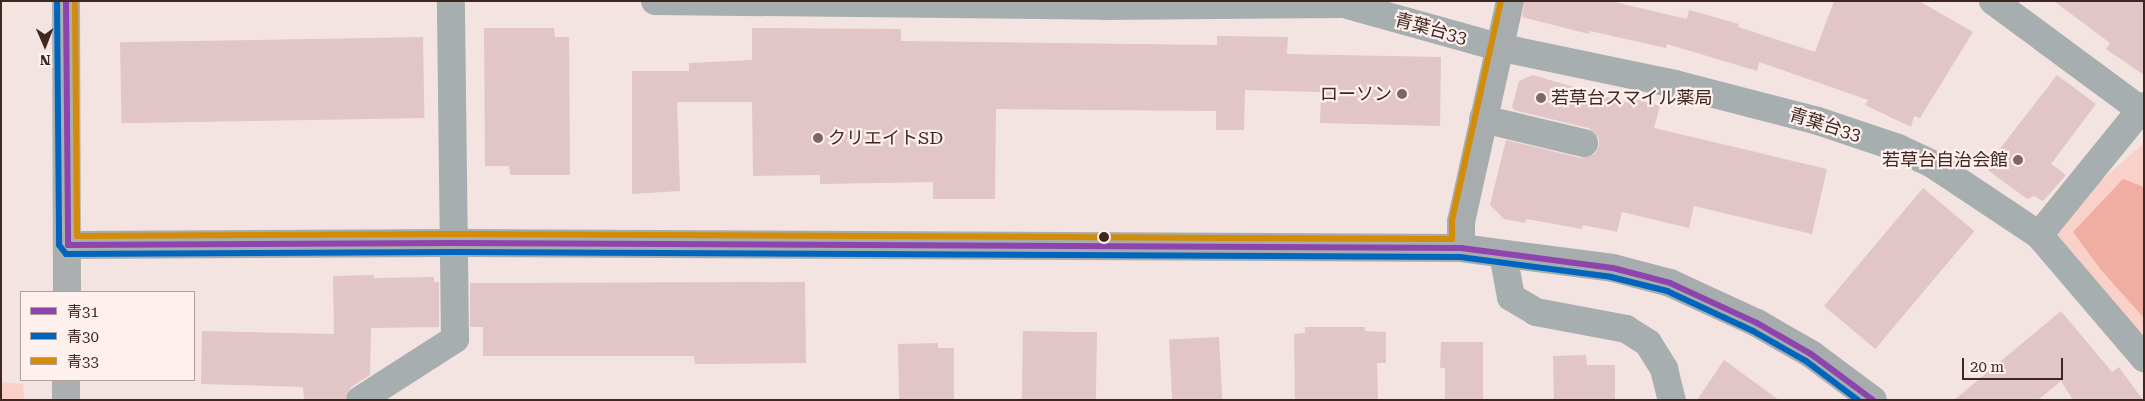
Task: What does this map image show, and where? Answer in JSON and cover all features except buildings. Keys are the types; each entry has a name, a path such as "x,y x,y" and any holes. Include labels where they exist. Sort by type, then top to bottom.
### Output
{"main road":[{"path":"66,1 67,291"},
{"path":"66,381 66,400"}],"street":[{"path":"360,400 455,339 451,1"},
{"name":"青葉台33","path":"655,1 1104,4 1344,3 1498,47 1675,84 1818,121 1889,145 1934,165 2039,235 2144,358"},
{"path":"1461,248 1461,222 1498,47 1510,1"},
{"path":"1993,1 2142,108 2039,235"},
{"path":"1483,119 1584,143"},
{"path":"68,245 454,243 1461,248 1612,268 1670,283 1757,323 1811,354 1873,400"},
{"path":"1503,254 1511,297 1536,312 1626,328 1648,343 1664,369 1672,400"}],"shaded area":[{"path":"2144,143 2144,358 2039,235"},
{"path":"2123,179 2144,187 2144,318 2101,270 2073,232"},
{"path":"1,382 23,384 24,400 2,400"}],"transit line":[{"name":"青30","path":"57,1 59,245 66,254 454,252 1460,257 1611,277 1667,291 1753,331 1806,361 1858,400"},
{"name":"青31","path":"66,1 68,245"},
{"name":"青33","path":"75,1 77,236 454,234 1452,239 1452,220 1501,1"},
{"name":"青31","path":"68,245 454,243 1461,248 1613,268 1670,283 1757,323 1811,354 1873,400"}],"place":[{"name":"ローソン","path":"1402,94"},
{"name":"若草台スマイル薬局","path":"1541,98"},
{"name":"クリエイトSD","path":"818,138"},
{"name":"若草台自治会館","path":"2018,160"}]}
